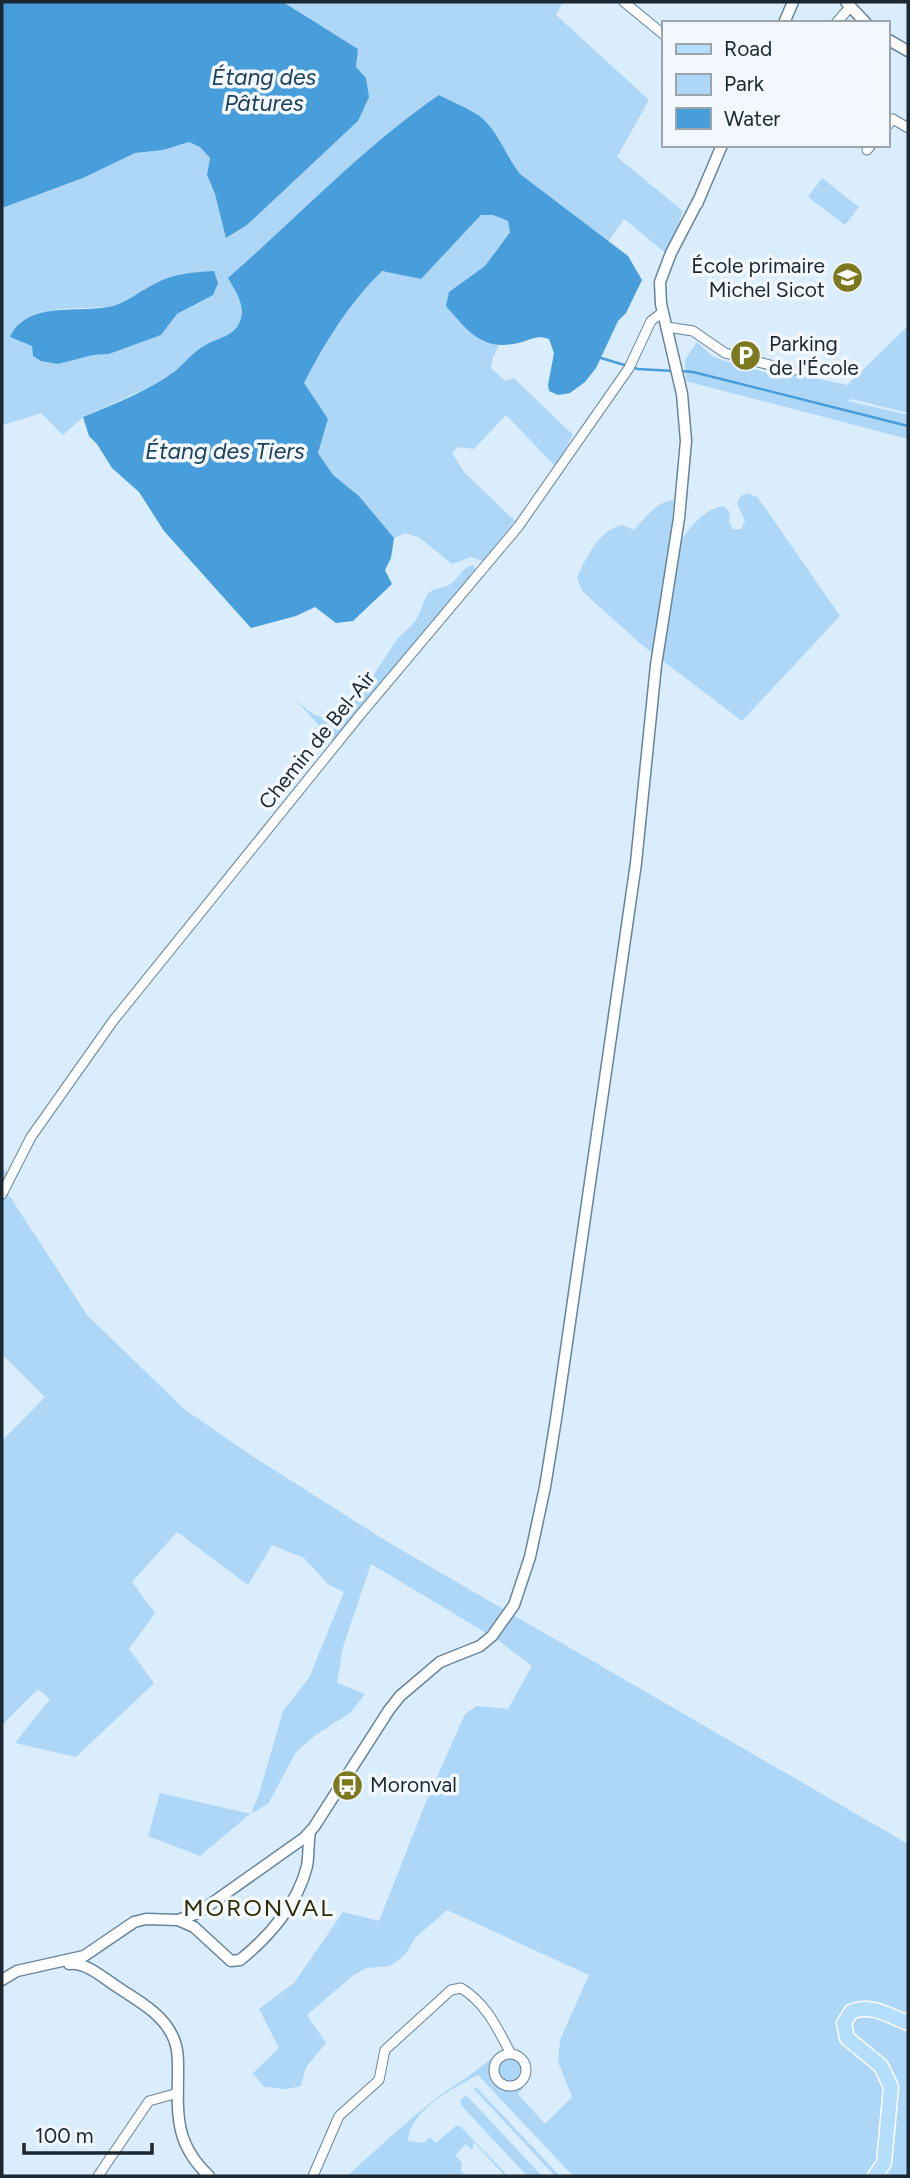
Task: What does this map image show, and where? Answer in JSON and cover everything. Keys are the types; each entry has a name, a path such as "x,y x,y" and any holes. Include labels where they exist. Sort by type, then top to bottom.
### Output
{"main road":[{"path":"875,2176 884,2163 891,2087 881,2066 847,2038 844,2023 851,2012 864,2008 908,2023"}],"street":[{"path":"624,2 662,33"},
{"path":"785,21 793,2"},
{"path":"837,21 848,4 864,21"},
{"path":"889,40 908,51"},
{"path":"889,124 894,119 908,128"},
{"path":"3,1979 87,1961 134,1922 146,1919 178,1920 209,1907 310,1832 400,1696 440,1661 488,1641 511,1611 525,1573 542,1500 554,1429 636,863 656,665 679,518 685,441 678,370 660,295 662,277 721,147"},
{"name":"Chemin de Bel-Air","path":"2,1194 31,1137 113,1021 360,715 518,527 630,365 651,321 663,312"},
{"path":"667,327 693,331 725,352 792,371"},
{"path":"178,1920 191,1925 230,1961 240,1960 271,1929 295,1898 307,1865 310,1832"},
{"path":"87,1961 147,2007 168,2028 178,2058 178,2121 191,2156 209,2176"},
{"path":"313,2176 339,2116 379,2080 385,2050 451,1990 461,1988 486,2008 511,2054"},
{"path":"98,2176 149,2101 178,2093"}],"green space":[{"path":"283,2 563,2 556,15 649,100 617,157 683,211 668,255 624,219 608,242 520,174 507,159 498,137 386,135 229,278 243,307 241,321 233,332 223,339 205,345 152,386 83,417 63,435 41,413 3,425 2,208 83,178 135,153 163,150 189,142 200,147 210,158 207,175 227,238 247,225 358,121 366,78 356,67 358,49","holes":["199,272 213,295 177,314 161,335 109,354 58,364 34,356 32,346 10,337 44,314 58,309 109,307 131,298 159,281"]},
{"path":"822,178 859,207 845,225 808,197"},
{"path":"481,215 493,215 508,221 510,231 485,266 449,292 481,341 499,345 491,368 505,381 514,378 573,435 556,467 506,415 474,449 458,447 452,453 464,472 515,521 483,561 471,557 452,564 420,538 405,533 394,538 359,496 333,475 318,453 328,419 303,383 339,324 359,296 382,271 421,279"},
{"path":"908,326 908,413 852,399 848,401 908,415 908,439 686,381 685,360 697,342 712,356 722,360 785,378 788,372 847,385"},
{"path":"747,493 757,497 840,616 742,721 642,645 582,591 577,578 589,554 607,532 622,525 634,530 652,511 668,501 674,500 668,560 690,528 713,509 722,506 727,509 733,529 741,529 745,521 737,503 741,496"},
{"path":"473,565 476,571 334,742 293,697 309,711 324,717 338,713 348,706 375,673 396,641 415,621 429,593 449,585"},
{"path":"2,1169 9,1173 3,1186 87,1315 184,1409 249,1454 391,1544 908,1844 908,2176 573,2176 478,2075 445,2093 424,2110 416,2119 408,2141 423,2143 430,2137 436,2143 456,2126 460,2126 508,2176 505,2176 474,2142 472,2150 466,2144 455,2155 462,2163 461,2171 466,2176 347,2176 426,2106 495,2055 492,2072 496,2084 505,2089 520,2085 523,2088 518,2094 545,2124 572,2097 558,2062 560,2040 589,1975 447,1910 415,1938 405,1955 390,1966 366,1968 351,1977 307,2015 326,2043 306,2067 301,2086 287,2089 264,2087 253,2073 279,2048 259,2009 294,1983 343,1912 379,1921 426,1802 465,1714 477,1706 508,1709 532,1666 498,1640 371,1564 343,1647 337,1683 365,1694 350,1713 317,1734 296,1752 268,1804 251,1813 283,1711 309,1678 344,1592 329,1585 304,1558 272,1545 248,1585 177,1532 132,1582 155,1613 129,1649 154,1683 76,1757 15,1743 50,1699 38,1689 2,1725 2,1441 45,1397 2,1354"},
{"path":"160,1793 250,1814 200,1856 148,1836"},
{"path":"510,2059 518,2062 521,2070 518,2078 510,2081 502,2078 499,2070 502,2062"},
{"path":"476,2087 560,2176 555,2176 474,2089"},
{"path":"466,2096 542,2176 527,2176 461,2105 460,2100"}],"water":[{"name":"Étang des Pâtures","path":"2,2 283,2 358,49 356,67 366,78 369,97 358,121 247,225 226,238 215,194 207,175 210,158 200,147 189,142 163,150 135,153 83,178 2,208"},
{"name":"Étang des Tiers","path":"439,95 485,121 520,174 628,256 642,280 626,313 618,321 596,368 585,382 570,393 558,395 549,391 548,385 554,353 549,339 538,337 508,345 487,342 470,332 446,306 449,292 485,266 510,232 508,221 493,215 481,215 421,279 382,271 338,324 304,383 328,419 318,453 333,475 359,496 394,538 391,558 385,570 392,584 353,621 336,623 315,607 296,616 251,628 164,531 139,492 112,468 89,436 83,417 153,385 175,371 200,348 235,330 239,325 242,308 228,278 383,137"},
{"path":"214,271 218,283 213,295 177,314 161,335 109,354 58,364 41,361 33,356 32,346 10,337 28,318 40,313 108,307 169,277"}],"waterway":[{"path":"601,358 638,369 674,371"},
{"path":"680,371 908,426"}],"place":[{"name":"École primaire Michel Sicot","path":"848,278"},
{"name":"Parking de l'École","path":"746,356"},
{"name":"Moronval","path":"347,1785"}],"district":[{"name":"MORONVAL","path":"259,1908"}]}
